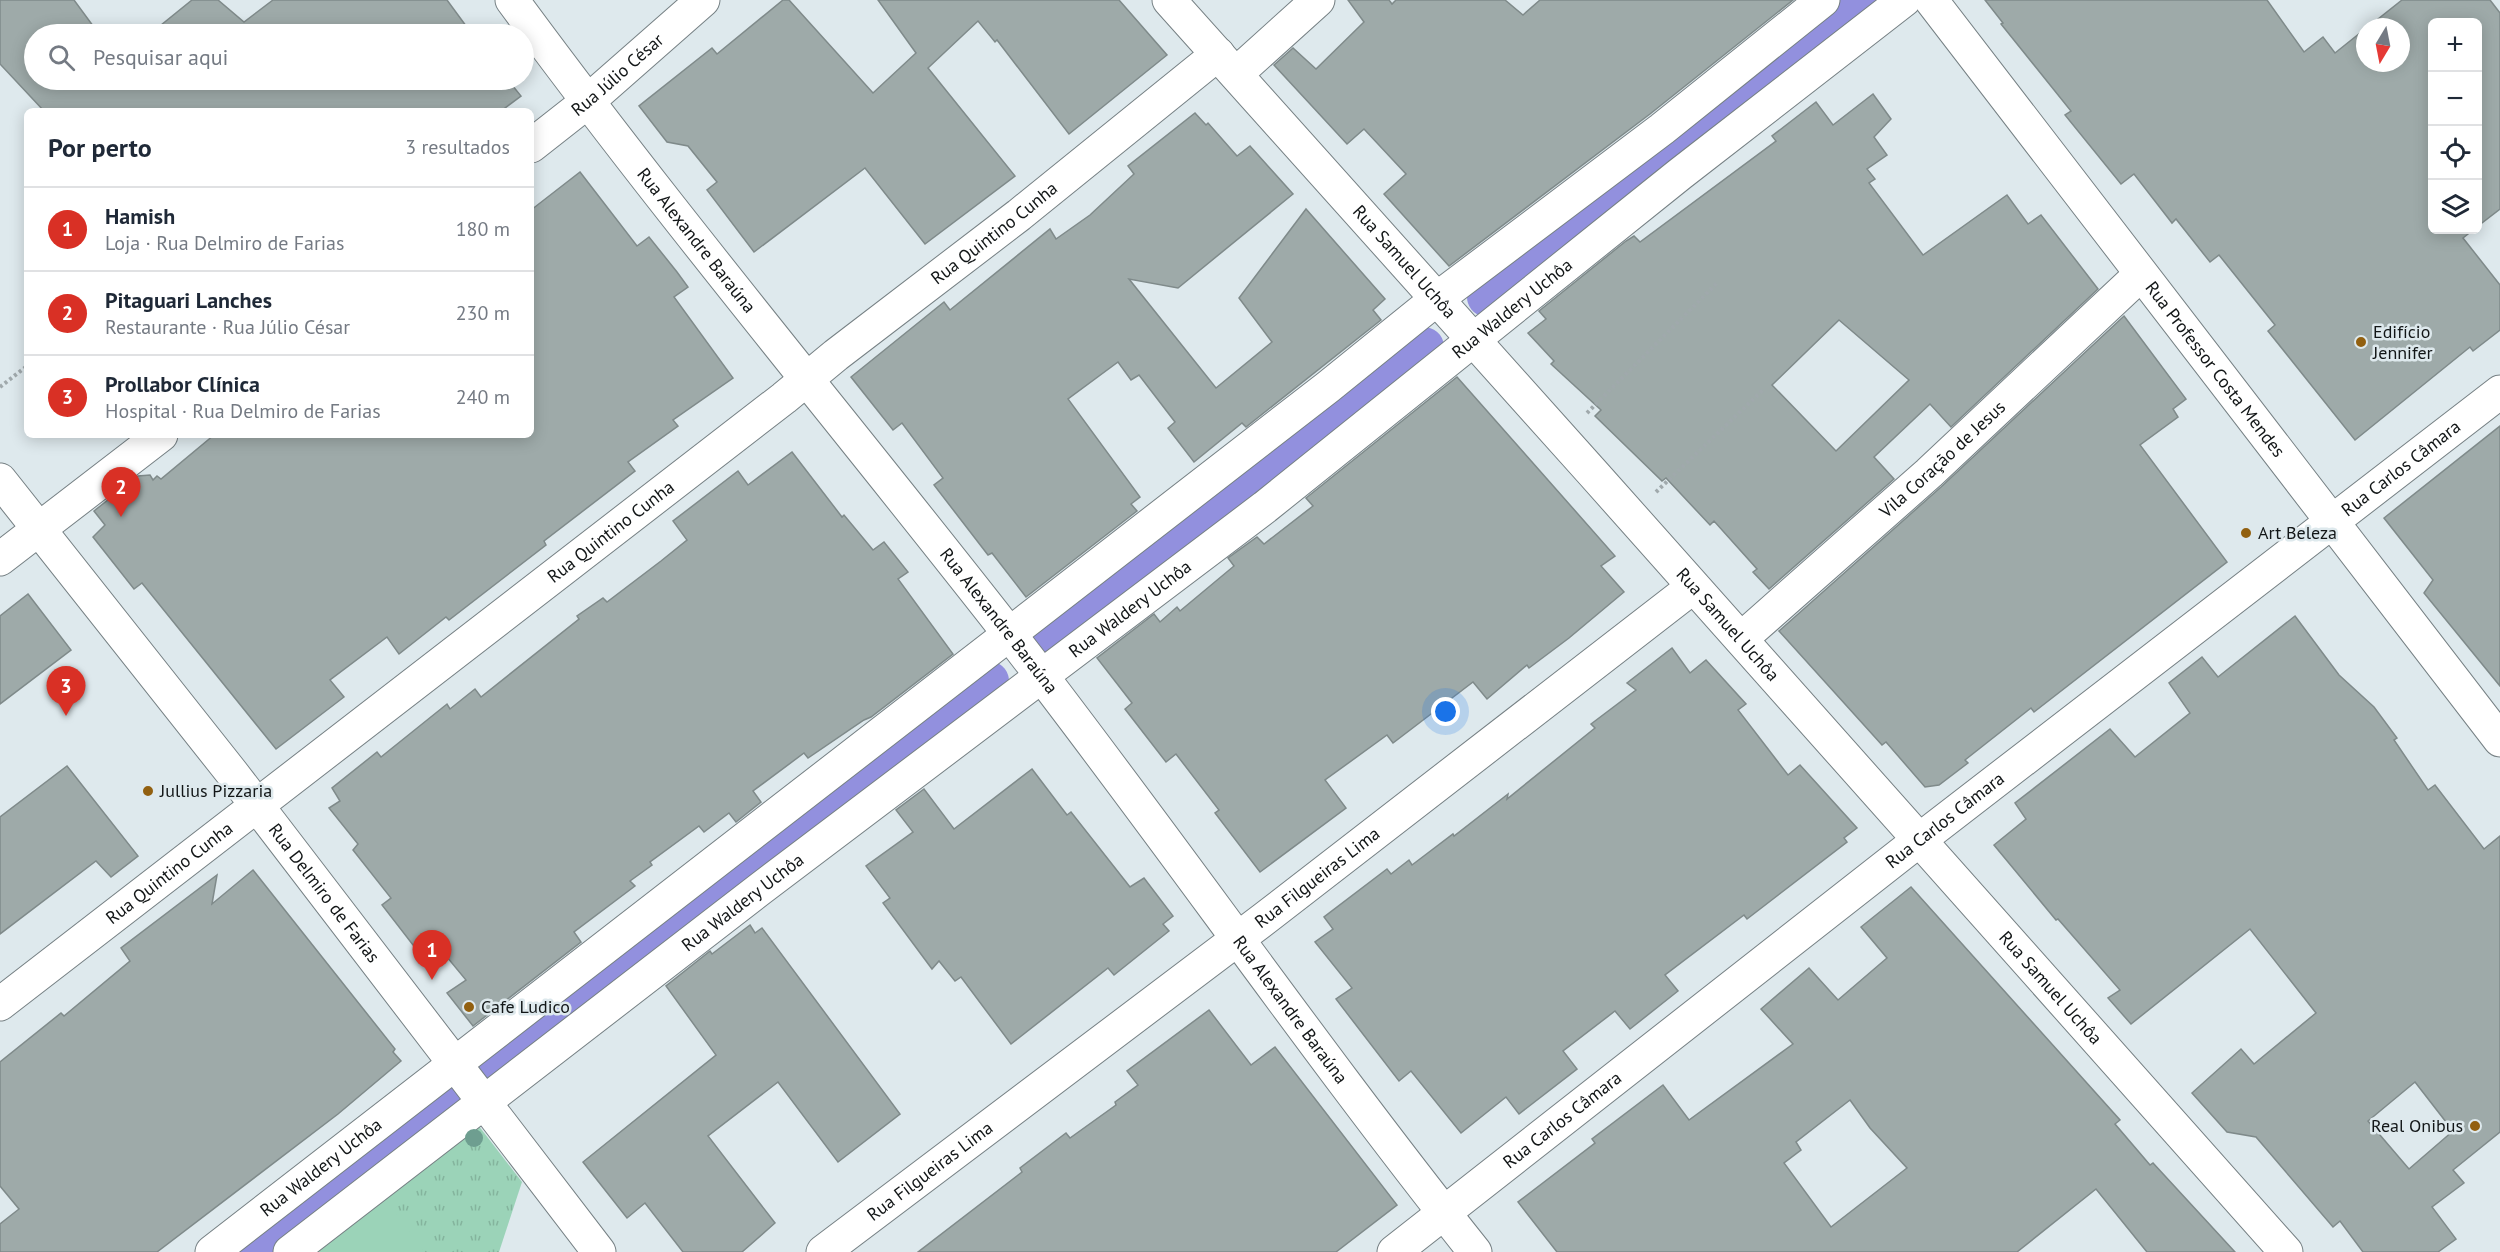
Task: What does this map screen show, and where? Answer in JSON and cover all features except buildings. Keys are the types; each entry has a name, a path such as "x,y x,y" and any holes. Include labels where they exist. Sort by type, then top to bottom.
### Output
{"street":[{"name":"Rua Alexandre Baraúna","path":"512,0 530,24"},
{"name":"Rua Júlio César","path":"534,144 587,102 703,0"},
{"name":"Rua Samuel Uchôa","path":"1169,0 1473,337 1918,841 2286,1252"},
{"name":"Rua Quintino Cunha","path":"0,1004 1019,216 1318,0"},
{"name":"Rua Waldery Uchôa","path":"212,1252 1439,299 1662,129 1823,0"},
{"name":"Rua Waldery Uchôa","path":"290,1252 1265,507 1473,337 1904,0"},
{"name":"Rua Professor Costa Mendes","path":"1931,0 2331,524 2500,740"},
{"name":"Rua Alexandre Baraúna","path":"534,30 587,102 806,381 1009,634 1475,1252"},
{"name":"Vila Coração de Jesus","path":"1741,639 1929,473 2140,275"},
{"name":"Rua Carlos Câmara","path":"1394,1252 1918,841 2500,392"},
{"path":"0,559 157,438"},
{"name":"Rua Delmiro de Farias","path":"0,480 256,804 452,1064 599,1252"},
{"name":"Rua Filgueiras Lima","path":"823,1252 1238,939 1693,587"}],"path":[{"path":"1562,438 1718,282"},
{"path":"0,387 24,368"},
{"path":"1631,516 1764,389"}],"green space":[{"path":"475,1121 522,1182 499,1252 301,1252"},
{"path":"380,1193 425,1252 302,1252"}],"waterway":[{"path":"1487,297 1859,0"},
{"path":"1050,634 1424,347"},
{"path":"250,1252 989,681"}],"place":[{"name":"Edifício Jennifer","path":"2361,342"},
{"name":"Pitaguari Lanches","path":"121,517"},
{"name":"Art Beleza","path":"2246,533"},
{"name":"Prollabor Clínica","path":"66,716"},
{"name":"Jullius Pizzaria","path":"148,791"},
{"name":"Hamish","path":"432,980"},
{"name":"Cafe Ludico","path":"469,1007"},
{"name":"Real Onibus","path":"2475,1126"}]}
